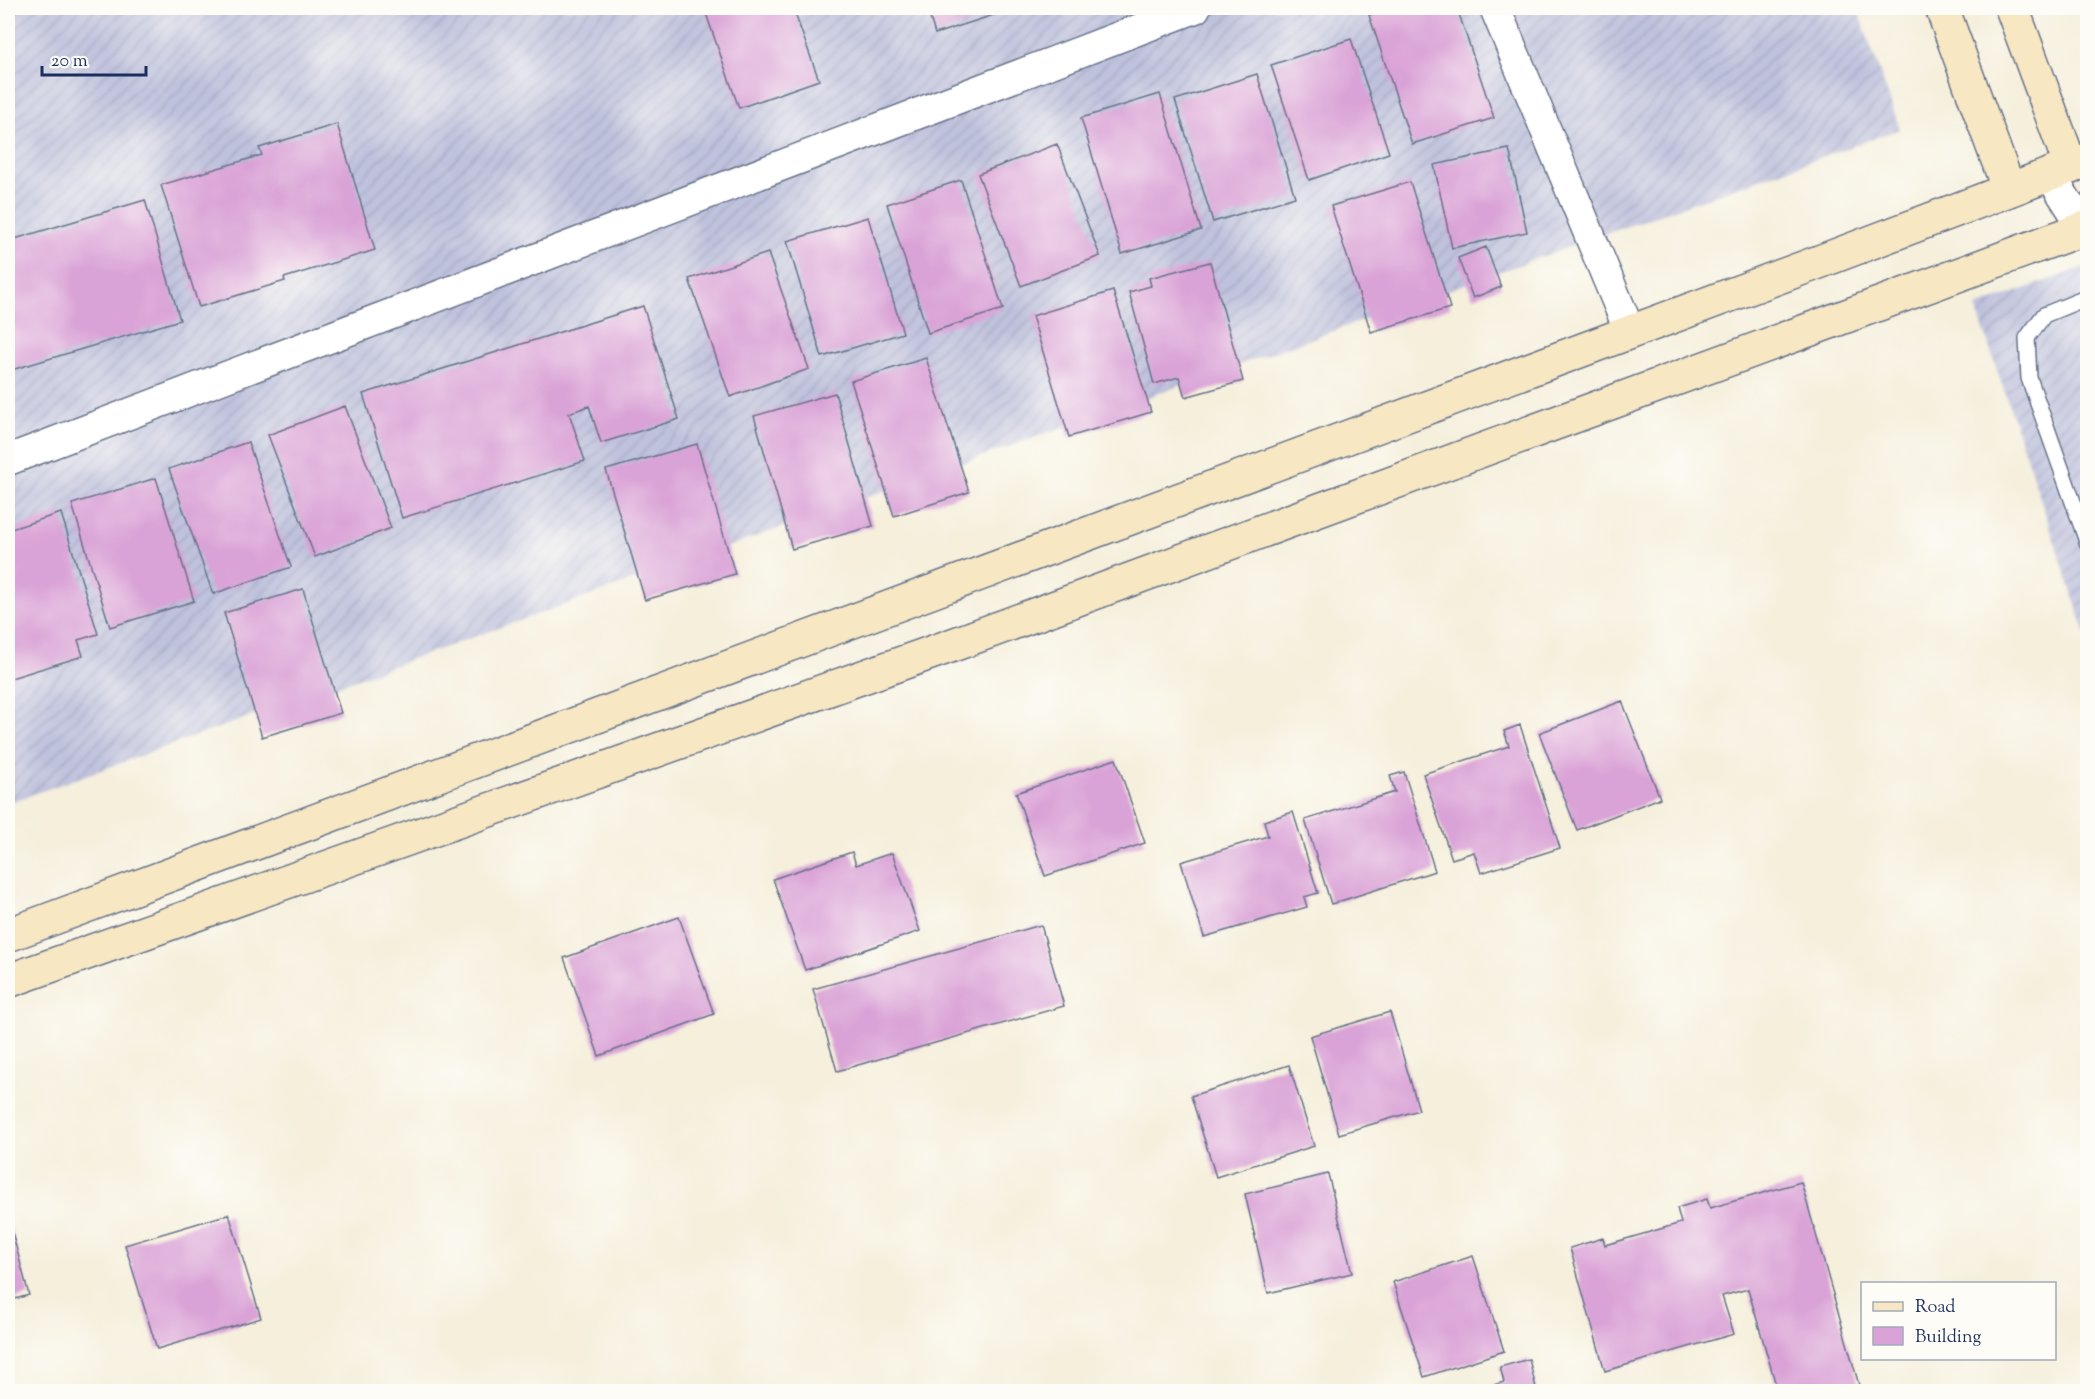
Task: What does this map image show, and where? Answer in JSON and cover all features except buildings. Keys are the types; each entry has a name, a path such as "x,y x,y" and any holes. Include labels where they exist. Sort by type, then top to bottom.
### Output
{"street":[{"path":"8,460 1195,8"},
{"path":"1495,8 1630,332"},
{"path":"1942,8 2009,190"},
{"path":"8,981 950,646 2086,227 2070,167 2012,8"},
{"path":"8,935 2070,167"}],"lane":[{"path":"2088,297 2044,315 2027,338 2030,378 2088,544"}],"shaded area":[{"path":"8,8 1857,8 1900,129 8,803"},
{"path":"2087,266 2087,638 1976,307"}]}
